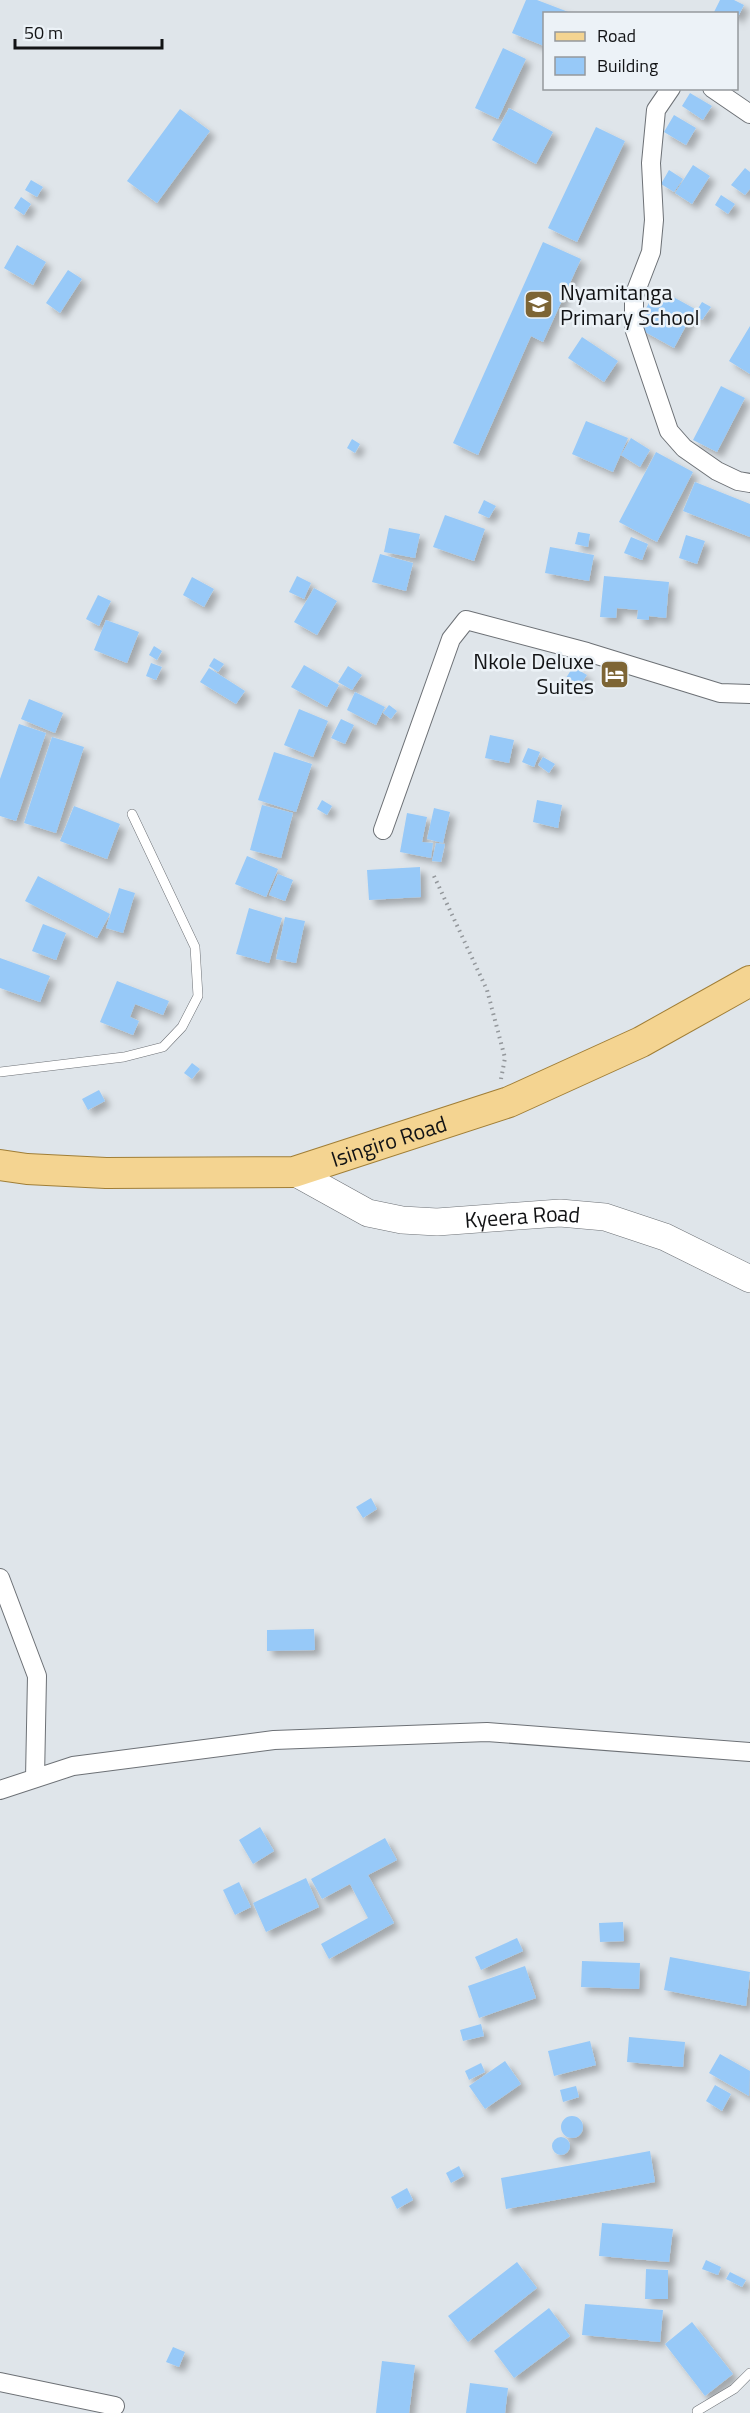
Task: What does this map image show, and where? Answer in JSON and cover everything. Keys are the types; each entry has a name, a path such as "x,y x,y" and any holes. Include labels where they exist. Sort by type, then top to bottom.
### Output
{"main road":[{"name":"Isingiro Road","path":"0,1165 27,1169 106,1173 294,1172 496,1106 641,1042 750,981"},
{"name":"Kyeera Road","path":"294,1172 368,1213 402,1220 437,1222 560,1213 605,1217 665,1237 750,1279"}],"street":[{"path":"671,90 656,110 651,163 654,220 651,252 634,296 634,328 669,430 684,448 717,471 738,481 750,483"},
{"path":"715,90 750,114"},
{"path":"383,830 451,639 466,620 587,652 720,693 750,694"},
{"path":"0,1578 37,1676 35,1778"},
{"path":"0,1790 73,1766 274,1740 309,1738 487,1732 750,1752"},
{"path":"0,2382 116,2406"}],"lane":[{"path":"0,1072 123,1058 163,1047 182,1027 198,996 195,947 132,814"},
{"path":"697,2410 734,2389 750,2373"}],"path":[{"path":"434,876 487,990 506,1058 496,1106"}],"building":[{"path":"526,0 537,0 568,12 543,12 543,46 512,33"},
{"path":"720,0 734,0 744,5 738,17 738,12 714,12"},
{"path":"503,48 526,59 498,119 475,108"},
{"path":"690,93 712,106 703,120 682,106"},
{"path":"509,108 553,132 536,164 492,140"},
{"path":"180,109 210,131 157,203 127,181"},
{"path":"674,115 696,128 686,145 664,132"},
{"path":"596,127 625,141 577,242 548,228"},
{"path":"693,165 710,176 692,204 675,193"},
{"path":"745,168 750,172 750,189 745,195 731,185"},
{"path":"669,170 683,179 674,192 661,184"},
{"path":"31,180 43,187 37,197 25,190"},
{"path":"721,195 735,204 728,214 715,205"},
{"path":"21,197 31,204 24,215 14,208"},
{"path":"543,242 581,259 543,342 531,336 478,455 453,443"},
{"path":"17,245 46,262 33,285 4,268"},
{"path":"68,270 82,279 60,313 46,303"},
{"path":"657,288 695,309 674,348 636,327"},
{"path":"702,302 711,307 702,320 694,315"},
{"path":"750,326 750,374 729,361"},
{"path":"582,337 618,361 604,382 568,358"},
{"path":"721,386 745,398 717,452 693,440"},
{"path":"586,421 628,438 613,472 572,454"},
{"path":"631,438 650,450 640,467 621,455"},
{"path":"352,439 360,444 355,453 347,448"},
{"path":"656,452 693,472 657,542 619,522"},
{"path":"695,482 750,504 750,537 683,511"},
{"path":"484,500 496,506 489,518 478,513"},
{"path":"445,515 485,529 474,561 433,547"},
{"path":"389,528 420,534 415,558 384,552"},
{"path":"578,532 590,534 588,547 575,544"},
{"path":"686,535 705,541 697,564 679,558"},
{"path":"631,537 648,544 642,560 624,553"},
{"path":"550,547 594,555 589,581 545,573"},
{"path":"380,554 413,563 406,591 372,582"},
{"path":"297,576 311,583 304,599 289,592"},
{"path":"604,576 669,582 666,618 649,616 649,620 637,619 638,610 617,608 616,618 600,617"},
{"path":"192,577 214,589 204,607 183,595"},
{"path":"314,588 337,601 317,635 294,622"},
{"path":"98,595 111,601 99,626 86,619"},
{"path":"106,620 139,632 127,663 94,650"},
{"path":"154,646 162,651 157,660 149,655"},
{"path":"214,658 224,664 218,672 209,666"},
{"path":"151,663 162,667 156,680 146,676"},
{"path":"304,665 339,685 327,707 291,687"},
{"path":"348,666 362,675 352,690 338,682"},
{"path":"573,667 587,675 578,689 564,681"},
{"path":"209,668 245,691 236,704 200,682"},
{"path":"355,692 385,707 376,725 347,710"},
{"path":"29,699 63,713 55,733 21,719"},
{"path":"389,705 397,711 391,719 383,713"},
{"path":"299,709 328,721 313,757 284,745"},
{"path":"341,719 354,725 345,744 331,738"},
{"path":"19,724 46,733 16,821 0,816 0,779"},
{"path":"490,735 514,740 509,763 485,758"},
{"path":"52,737 84,747 56,833 24,823"},
{"path":"528,748 540,752 534,767 522,762"},
{"path":"274,752 312,764 296,812 258,800"},
{"path":"543,757 555,764 549,773 538,765"},
{"path":"322,800 332,806 327,815 317,809"},
{"path":"537,800 562,805 558,828 533,822"},
{"path":"262,805 293,813 281,858 250,850"},
{"path":"74,806 120,824 107,859 60,841"},
{"path":"434,808 450,812 443,843 427,839"},
{"path":"407,813 427,817 422,842 433,843 431,858 400,852"},
{"path":"436,843 445,844 441,862 432,861"},
{"path":"247,856 278,869 266,897 235,884"},
{"path":"420,867 421,897 369,900 367,870"},
{"path":"278,874 293,880 285,901 269,895"},
{"path":"38,876 110,914 97,938 25,901"},
{"path":"119,888 135,893 123,933 106,928"},
{"path":"249,908 282,918 269,963 236,954"},
{"path":"285,917 305,921 296,963 276,959"},
{"path":"43,924 66,933 56,960 32,951"},
{"path":"0,958 50,976 40,1002 0,988"},
{"path":"117,981 169,1001 163,1015 135,1004 130,1017 139,1021 133,1035 100,1022"},
{"path":"192,1063 200,1069 192,1079 184,1073"},
{"path":"99,1090 105,1101 88,1110 82,1099"},
{"path":"371,1498 377,1509 363,1518 356,1507"},
{"path":"314,1629 315,1650 267,1651 267,1630"},
{"path":"260,1827 274,1851 253,1864 239,1840"},
{"path":"385,1838 397,1860 368,1875 394,1923 329,1959 321,1944 368,1918 350,1884 322,1899 311,1879"},
{"path":"306,1878 319,1907 266,1932 253,1903"},
{"path":"239,1882 251,1907 235,1915 223,1890"},
{"path":"623,1922 624,1941 600,1942 599,1923"},
{"path":"517,1938 523,1951 481,1970 475,1957"},
{"path":"670,1957 750,1972 746,2006 664,1990"},
{"path":"582,1961 640,1963 639,1989 581,1987"},
{"path":"525,1966 536,1998 479,2018 468,1986"},
{"path":"481,2024 484,2036 463,2041 460,2030"},
{"path":"629,2037 685,2042 683,2067 627,2062"},
{"path":"590,2041 596,2065 554,2076 548,2051"},
{"path":"720,2054 750,2071 749,2096 709,2073"},
{"path":"505,2061 521,2084 485,2109 469,2086"},
{"path":"481,2063 485,2072 469,2080 465,2071"},
{"path":"715,2085 731,2094 722,2111 706,2101"},
{"path":"576,2086 579,2097 563,2102 560,2090"},
{"path":"572,2116 580,2119 583,2127 580,2135 572,2138 564,2135 561,2127 564,2119"},
{"path":"561,2137 567,2140 570,2146 567,2152 561,2155 555,2152 552,2146 555,2140"},
{"path":"650,2151 655,2182 506,2209 501,2178"},
{"path":"459,2166 464,2176 451,2183 446,2173"},
{"path":"407,2188 413,2200 397,2209 391,2197"},
{"path":"602,2223 673,2229 669,2262 599,2256"},
{"path":"706,2260 721,2267 718,2275 702,2269"},
{"path":"517,2262 537,2288 468,2342 448,2316"},
{"path":"646,2269 668,2270 668,2299 645,2299"},
{"path":"730,2272 746,2280 742,2287 726,2279"},
{"path":"585,2304 663,2310 660,2342 582,2335"},
{"path":"549,2308 570,2336 514,2378 494,2351"},
{"path":"692,2322 733,2374 705,2396 665,2344"},
{"path":"173,2347 185,2352 179,2367 166,2362"},
{"path":"382,2361 415,2365 409,2413 376,2413"},
{"path":"470,2383 508,2388 505,2413 466,2413"}],"place":[{"name":"Nyamitanga Primary School","path":"539,305"},
{"name":"Nkole Deluxe Suites","path":"615,674"}]}
